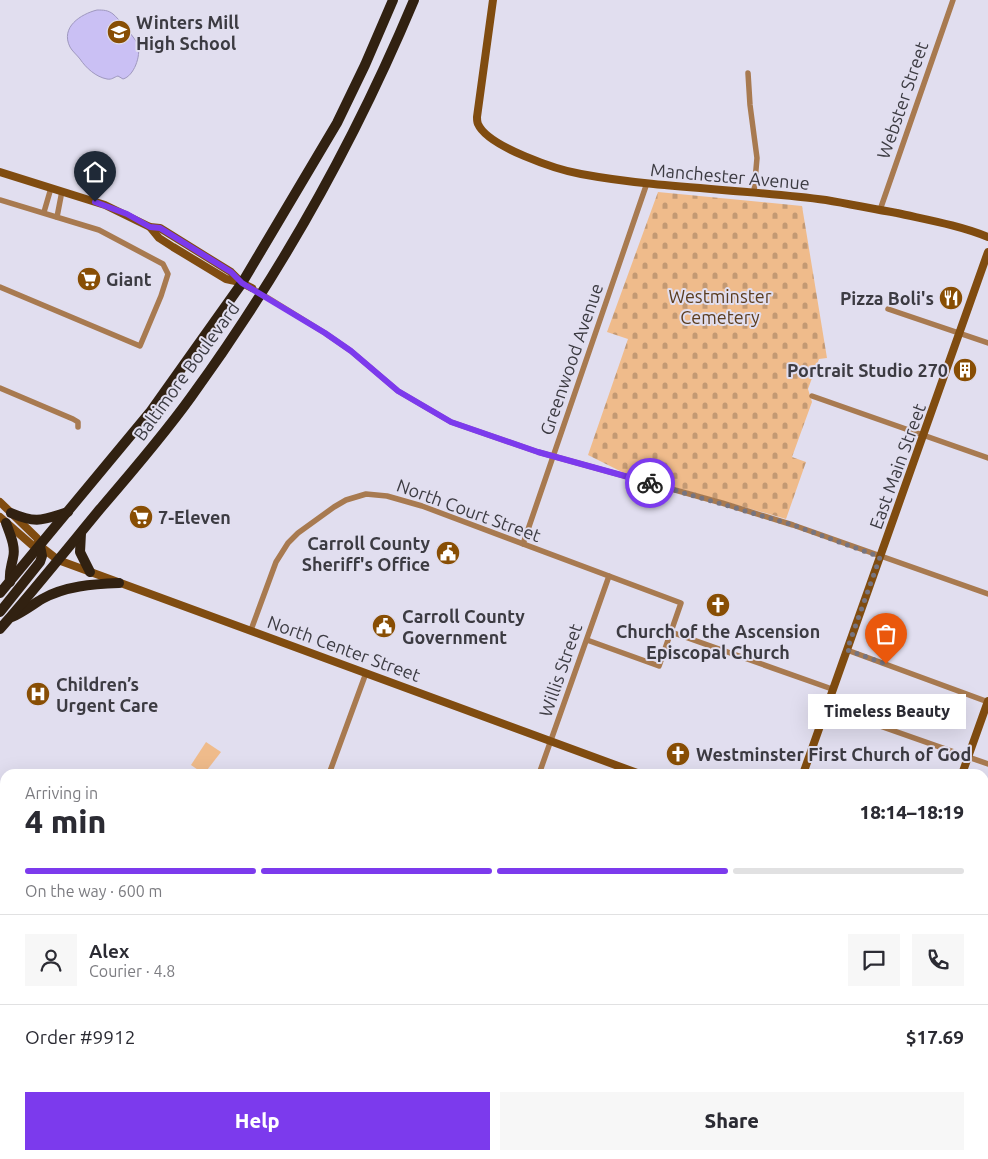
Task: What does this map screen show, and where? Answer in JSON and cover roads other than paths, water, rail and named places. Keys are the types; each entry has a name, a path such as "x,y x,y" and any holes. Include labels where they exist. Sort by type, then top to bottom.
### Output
{"highway":[{"name":"Baltimore Boulevard","path":"0,593 151,411 247,285 337,123 394,0"},
{"name":"Baltimore Boulevard","path":"0,629 190,399 262,294 311,212 365,111 414,0"},
{"path":"11,513 35,521 68,511"},
{"path":"3,520 14,548 13,559 9,569 10,582"},
{"path":"81,533 80,552 90,572"},
{"path":"0,612 40,562 42,556 40,546"},
{"path":"9,619 27,610 42,599 75,587 119,583"}],"street":[{"name":"Manchester Avenue","path":"493,0 477,109 478,124 494,140 522,155 580,174 647,183 754,192 829,201 956,226 988,237"},
{"name":"Webster Street","path":"880,210 953,0"},
{"path":"748,73 757,158 754,192"},
{"path":"0,172 105,205 150,227 160,228 325,333 351,351 398,391 451,422 553,456 793,525 988,594"},
{"name":"Greenwood Avenue","path":"523,544 647,183"},
{"path":"44,212 51,188"},
{"path":"57,218 62,191"},
{"path":"0,200 30,211 44,212 57,218 98,230 163,264 168,274 140,346 0,287"},
{"name":"East Main Street","path":"805,769 988,252"},
{"path":"888,309 988,343"},
{"path":"0,388 73,419 78,422 78,427"},
{"path":"812,396 988,458"},
{"name":"North Court Street","path":"251,630 276,562 288,543 323,514 346,500 357,496 376,494 408,501 681,603 671,632"},
{"name":"North Center Street","path":"0,502 37,538 40,546"},
{"name":"North Center Street","path":"3,520 32,545 40,546 58,560 627,769"},
{"name":"Willis Street","path":"541,769 609,576"},
{"path":"587,640 659,666 671,632 832,689"},
{"path":"847,650 988,701 964,769"},
{"path":"331,769 366,673"},
{"path":"826,707 988,764"}],"place":[{"name":"Winters Mill High School","path":"119,32"},
{"name":"Giant","path":"89,279"},
{"name":"Pizza Boli's","path":"951,298"},
{"name":"Portrait Studio 270","path":"965,370"},
{"name":"7-Eleven","path":"141,517"},
{"name":"Carroll County Sheriff's Office","path":"448,553"},
{"name":"Church of the Ascension Episcopal Church","path":"718,605"},
{"name":"Carroll County Government","path":"384,626"},
{"name":"Timeless Beauty","path":"886,664"},
{"name":"Children’s Urgent Care","path":"38,694"},
{"name":"Westminster First Church of God","path":"678,754"}],"park label":[{"name":"Westminster Cemetery","path":"720,306"}]}
